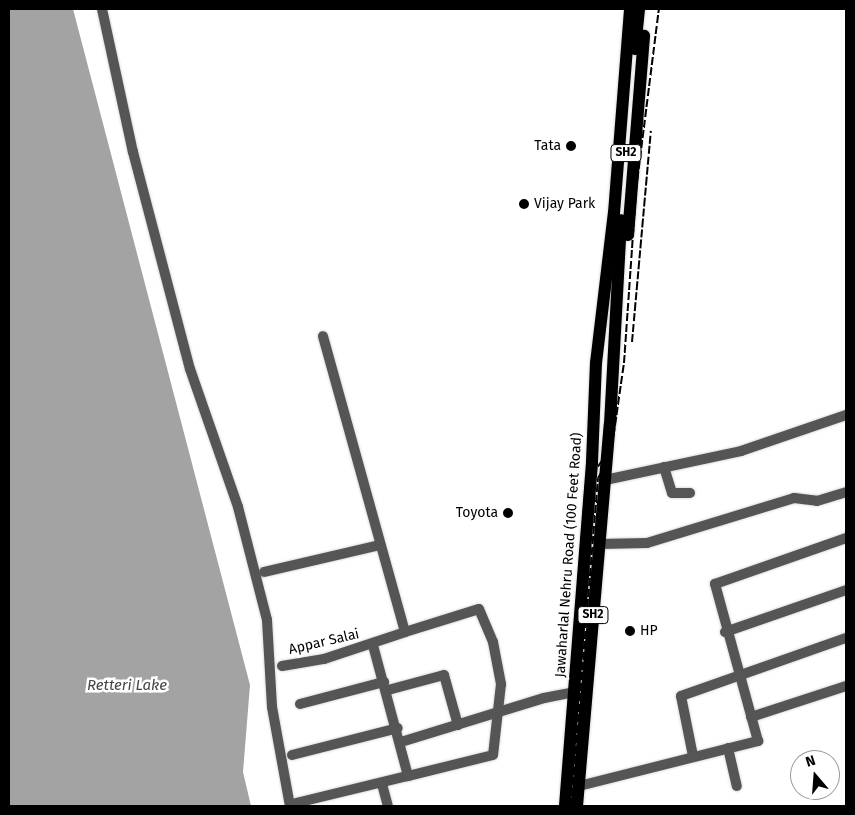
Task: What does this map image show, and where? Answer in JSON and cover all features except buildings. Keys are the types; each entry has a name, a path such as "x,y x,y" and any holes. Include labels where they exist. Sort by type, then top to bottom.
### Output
{"main road":[{"path":"608,299 597,298 622,9"},
{"name":"SH2","path":"616,314 608,299 630,9"},
{"name":"SH2","path":"608,299 639,9"},
{"path":"616,314 623,304 647,9"},
{"name":"Jawaharlal Nehru Road (100 Feet Road)","path":"565,806 608,299"},
{"name":"Jawaharlal Nehru Road (100 Feet Road)","path":"577,806 605,480 616,314"}],"street":[{"path":"102,9 108,41 190,369 238,506 262,601 271,643 275,733 293,805 493,755 498,713"},
{"path":"323,336 380,545 406,632"},
{"path":"605,480 741,451 846,415"},
{"path":"664,467 672,494 690,493"},
{"path":"599,544 647,543 794,498 814,501 846,492"},
{"path":"579,786 758,740 725,632 715,584 846,538"},
{"path":"264,572 380,545"},
{"path":"725,632 846,590"},
{"name":"Appar Salai","path":"282,666 373,645 406,632 480,609 499,665 498,713"},
{"path":"693,756 681,696 846,638"},
{"path":"373,645 398,728 408,776"},
{"path":"300,704 444,675 458,725"},
{"path":"751,717 846,686"},
{"path":"401,742 544,698 574,692"},
{"path":"292,755 398,728"},
{"path":"728,748 737,786"},
{"path":"382,784 388,806"}],"water":[{"name":"Retteri Lake","path":"9,9 73,9 250,685 243,772 251,806 9,806"}],"railway":[{"path":"561,806 586,484 612,446 624,363 636,190 659,9"},
{"path":"632,342 651,131"},
{"path":"571,806 598,478 605,467"}],"place":[{"name":"Tata","path":"571,146"},
{"name":"Vijay Park","path":"524,204"},
{"name":"Toyota","path":"508,513"},
{"name":"HP","path":"630,631"}]}
